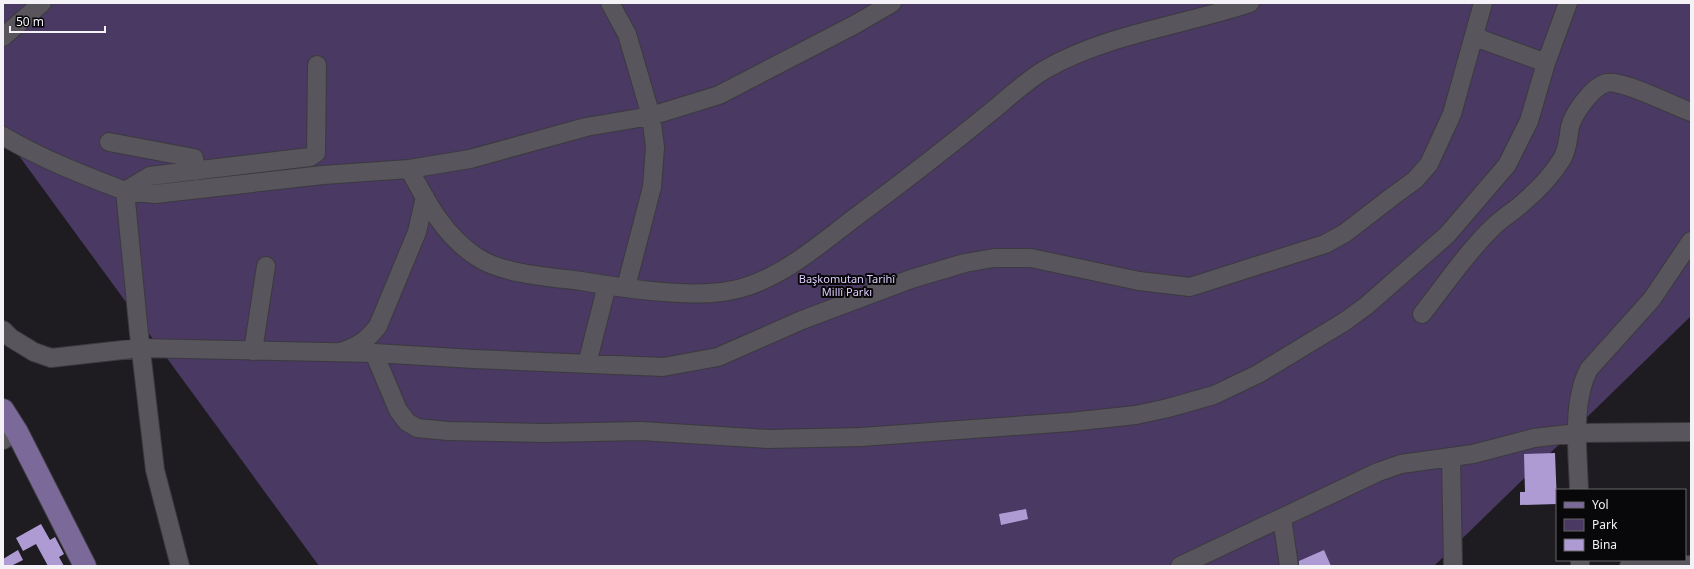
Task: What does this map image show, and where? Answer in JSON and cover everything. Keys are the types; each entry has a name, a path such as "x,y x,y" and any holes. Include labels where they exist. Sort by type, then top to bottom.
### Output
{"main road":[{"path":"3,410 10,436 85,566"}],"street":[{"path":"3,37 42,3"},
{"path":"610,3 627,34 651,116 655,146 652,187 626,287"},
{"path":"621,21 623,3"},
{"path":"3,136 29,152 83,176 125,191 155,194 323,175 409,169 470,159 574,130 651,116 719,95 854,25 892,3"},
{"path":"409,169 448,233 478,258 518,272 607,285 677,293 722,292 755,284 771,276 814,249 959,138 1043,70 1085,51 1250,3"},
{"path":"3,330 11,338 34,352 52,358 140,348 374,353 663,367 718,357 802,320 911,279 965,263 994,258 1031,258 1139,282 1190,287 1325,244 1346,233 1414,180 1429,164 1452,114 1475,37 1483,3"},
{"path":"374,353 398,410 407,422 417,428 448,431 544,434 641,431 768,439 861,437 1070,422 1136,415 1214,395 1252,377 1344,322 1366,306 1447,235 1507,165 1529,121 1546,63 1568,3"},
{"path":"1475,37 1546,63"},
{"path":"125,191 150,176 310,157 316,153 317,66"},
{"path":"1422,314 1478,242 1550,177 1563,158 1569,142 1570,127 1575,114 1596,89 1606,83 1621,84 1691,112"},
{"path":"109,142 194,158 196,171"},
{"path":"125,191 140,348 155,470 180,566"},
{"path":"337,353 355,347 369,338 378,326 416,232 425,197"},
{"path":"1579,489 1577,433 1582,381 1589,369 1652,299 1691,241"},
{"path":"253,350 266,266"},
{"path":"587,364 607,285"},
{"path":"1180,566 1378,472 1400,464 1473,454 1534,438 1577,433 1691,432"},
{"path":"1451,457 1453,566"},
{"path":"1282,518 1289,566"},
{"path":"1629,566 1691,565"}],"green space":[{"name":"Başkomutan Tarihî Millî Parkı","path":"3,3 1691,3 1691,316 1434,566 319,566 3,134"}],"building":[{"path":"1555,453 1556,504 1520,505 1520,492 1525,492 1524,454"},
{"path":"1026,509 1028,519 1001,525 999,514"},
{"path":"41,524 50,540 55,537 64,554 59,557 64,566 48,566 36,544 23,551 16,538"},
{"path":"18,550 23,560 11,566 3,566 3,559"},
{"path":"1324,550 1331,566 1299,566 1299,561"}]}
